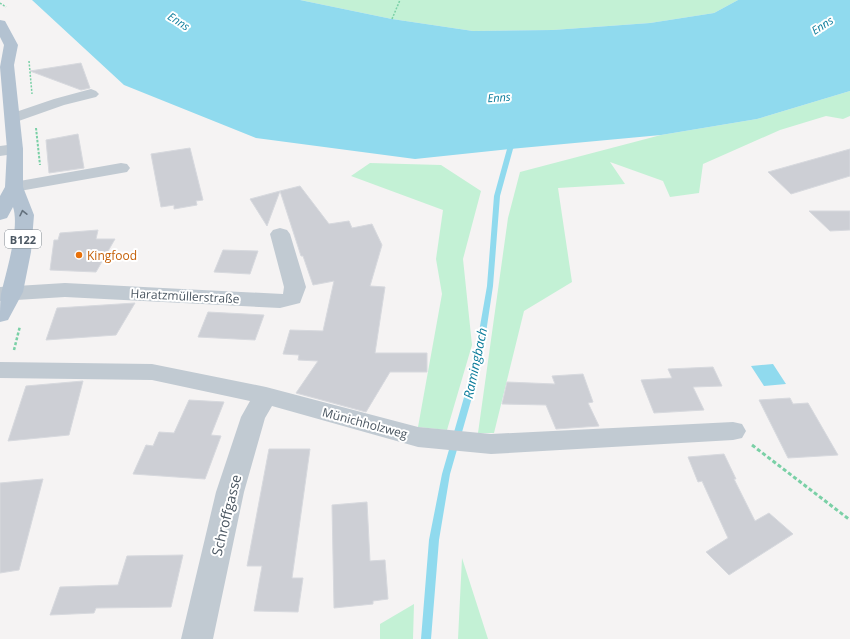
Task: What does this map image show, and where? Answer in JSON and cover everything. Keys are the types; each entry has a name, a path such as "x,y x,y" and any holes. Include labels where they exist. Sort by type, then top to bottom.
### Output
{"main road":[{"name":"B122","path":"0,24 11,45 4,61 13,118 7,150 14,187 25,215 21,252 6,293 0,315"},
{"name":"B122","path":"0,214 14,187"}],"street":[{"path":"13,118 59,102 90,94"},
{"path":"14,187 121,168"},
{"name":"Haratzmüllerstraße","path":"6,293 65,290 280,301 292,298 295,287 280,234"},
{"name":"Münichholzweg","path":"0,370 152,372 266,396 418,437 491,444 733,431"},
{"name":"Schroffgasse","path":"197,639 230,492 253,417 266,396"}],"path":[{"path":"392,19 400,0"},
{"path":"733,431 850,520"}],"green space":[{"path":"300,0 738,0 714,13 650,23 553,30 473,31 392,19"},
{"path":"850,91 850,116 843,119 826,116 780,130 703,164 699,193 670,197 663,181 610,162 625,184 558,188 572,282 524,311 494,433 478,433 508,218 520,172 661,135 757,119"},
{"path":"370,163 441,165 481,191 463,259 472,345 447,430 418,427 442,294 436,259 443,210 351,176"},
{"path":"462,558 488,639 458,639"},
{"path":"414,604 413,639 380,639 380,624"}],"water":[{"name":"Enns","path":"32,0 300,0 392,19 473,31 553,30 650,23 714,13 738,0 850,0 850,91 757,119 661,135 415,159 256,138 124,85"},
{"path":"773,364 786,384 764,386 751,366"}],"building":[{"path":"81,63 90,88 81,90 30,71"},
{"path":"78,134 84,168 49,173 46,140"},
{"path":"190,148 203,200 196,201 197,205 174,209 174,205 161,207 151,154"},
{"path":"850,149 850,176 791,194 768,172"},
{"path":"300,186 329,224 349,221 352,228 372,224 382,245 370,286 385,287 375,353 427,353 427,372 390,372 366,412 296,393 318,361 298,360 299,355 283,354 290,330 323,331 334,281 313,285 303,256 301,256 280,191"},
{"path":"280,191 267,226 250,199"},
{"path":"809,211 850,211 850,230 830,231"},
{"name":"Kingfood","path":"98,230 96,239 115,239 96,272 50,270 54,240 58,240 60,233"},
{"path":"223,250 258,251 250,274 214,272"},
{"path":"135,303 116,335 46,340 57,308"},
{"path":"208,312 264,315 255,340 198,337"},
{"path":"713,367 722,386 693,387 704,410 654,413 641,380 672,378 668,369"},
{"path":"583,374 593,402 588,403 599,426 556,429 546,405 502,404 507,382 555,384 552,376"},
{"path":"83,381 69,435 8,441 26,386"},
{"path":"790,398 793,404 808,403 838,455 788,458 759,400"},
{"path":"189,400 224,402 211,435 221,436 205,479 133,474 146,445 153,446 159,432 174,433"},
{"path":"269,449 310,449 292,578 303,578 298,612 254,611 262,566 247,566"},
{"path":"724,454 736,479 734,479 755,521 769,513 793,534 729,575 706,552 728,538 702,481 698,482 688,457"},
{"path":"43,479 19,570 0,573 0,483"},
{"path":"367,502 370,561 385,560 388,599 373,601 373,604 334,608 332,505"},
{"path":"183,555 171,607 96,608 94,613 50,615 60,587 118,585 127,556"}],"waterway":[{"name":"Ramingbach","path":"426,639 434,540 446,474 477,366 490,286 497,196 510,149 514,141"}],"place":[{"name":"Kingfood","path":"79,255"}]}
